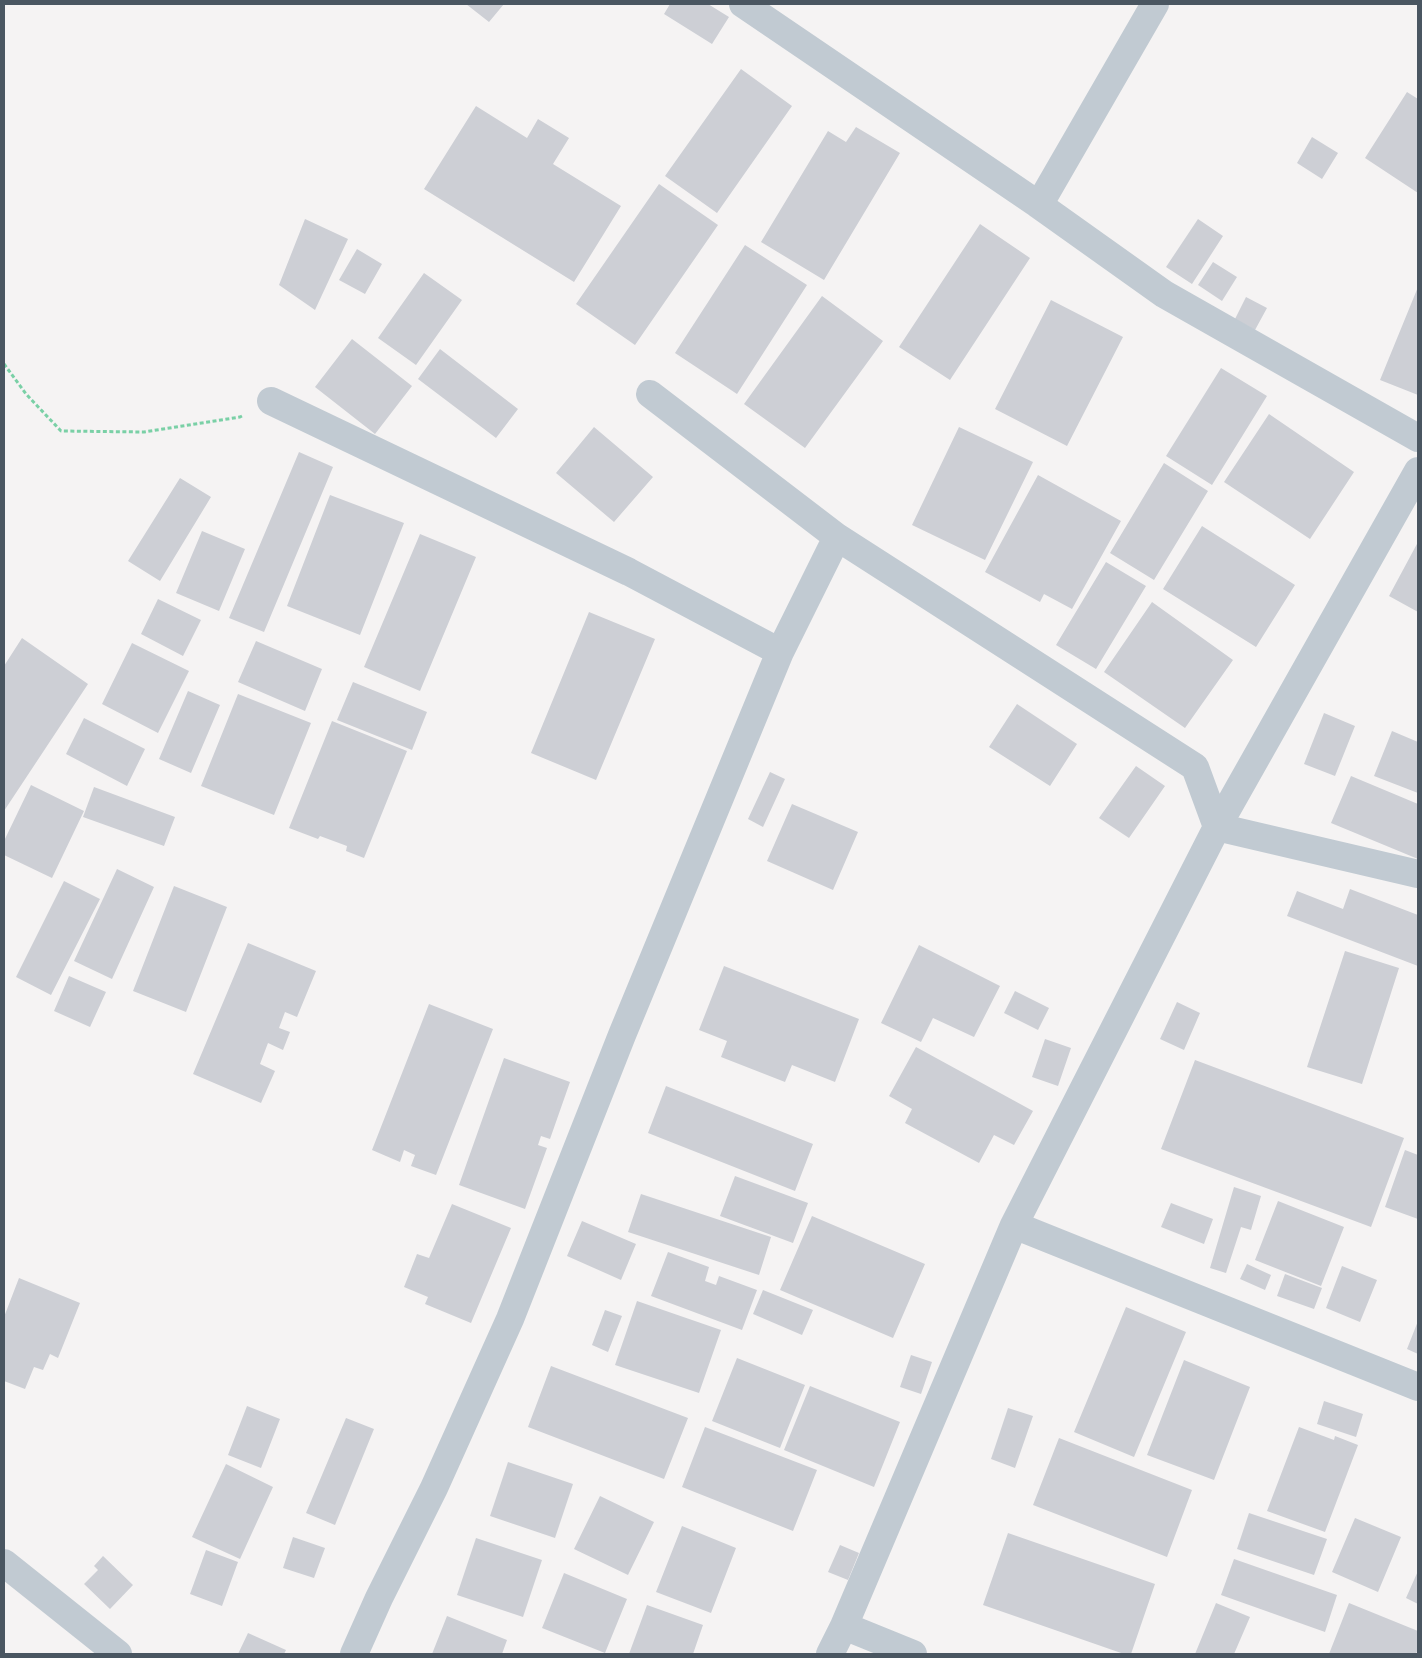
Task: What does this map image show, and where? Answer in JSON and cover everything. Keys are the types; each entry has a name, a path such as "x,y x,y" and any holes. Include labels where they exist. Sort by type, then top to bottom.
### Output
{"street":[{"path":"743,4 1039,205 1164,294 1418,438"},
{"path":"1039,205 1155,4"},
{"path":"650,394 837,537 1195,767 1217,827"},
{"path":"271,401 629,572 780,652"},
{"path":"830,1654 844,1626 1014,1225 1217,827 1418,471"},
{"path":"354,1654 379,1598 434,1488 510,1319 622,1035 780,652 837,537"},
{"path":"1217,827 1418,874"},
{"path":"1014,1225 1418,1387"},
{"path":"4,1563 118,1654"},
{"path":"844,1626 913,1654"}],"path":[{"path":"4,364 26,394 61,431 144,432 240,417 256,407 271,401"}],"building":[{"path":"466,4 504,4 489,22"},
{"path":"670,4 708,4 729,17 712,44 664,14"},
{"path":"741,69 792,106 717,213 665,176"},
{"path":"1407,92 1418,99 1418,193 1365,158"},
{"path":"476,106 527,138 538,119 569,138 553,164 621,206 574,282 424,189"},
{"path":"856,127 900,153 824,280 761,242 828,131 846,142"},
{"path":"1312,137 1338,153 1322,179 1297,163"},
{"path":"659,184 718,225 635,345 576,304"},
{"path":"305,219 348,239 315,310 279,285"},
{"path":"1198,219 1223,236 1192,284 1166,267"},
{"path":"980,224 1030,258 950,380 899,347"},
{"path":"745,245 807,285 737,394 675,353"},
{"path":"357,249 382,264 365,294 339,280"},
{"path":"1213,262 1237,277 1222,301 1198,285"},
{"path":"424,273 462,300 416,365 378,338"},
{"path":"1418,287 1418,395 1380,380"},
{"path":"822,296 883,341 805,448 744,404"},
{"path":"1246,297 1267,308 1255,330 1235,319"},
{"path":"1051,300 1123,337 1067,446 995,409"},
{"path":"352,339 412,386 375,434 315,387"},
{"path":"440,349 518,409 496,438 418,379"},
{"path":"1221,368 1267,396 1212,485 1166,456"},
{"path":"1269,414 1354,472 1310,539 1224,482"},
{"path":"594,427 653,477 614,522 556,473"},
{"path":"959,427 1033,462 985,560 912,525"},
{"path":"299,452 333,467 264,632 229,618"},
{"path":"1164,463 1208,491 1154,580 1110,553"},
{"path":"1038,475 1121,521 1072,609 1044,594 1040,602 985,572"},
{"path":"180,478 211,497 160,581 128,561"},
{"path":"330,495 404,523 360,635 287,606"},
{"path":"1202,526 1295,585 1256,647 1163,589"},
{"path":"202,531 245,549 219,611 176,593"},
{"path":"420,534 476,557 420,691 364,667"},
{"path":"1418,542 1418,612 1389,596"},
{"path":"1106,562 1146,586 1096,669 1056,645"},
{"path":"158,599 201,620 183,656 141,634"},
{"path":"1152,602 1233,660 1185,728 1104,672"},
{"path":"589,612 655,639 596,780 531,753"},
{"path":"22,638 88,684 4,811 4,666"},
{"path":"256,641 322,669 305,711 238,682"},
{"path":"132,643 189,671 158,733 102,704"},
{"path":"353,682 427,712 412,750 337,720"},
{"path":"188,691 220,705 191,773 159,759"},
{"path":"238,694 311,723 274,815 201,786"},
{"path":"1017,704 1077,744 1050,786 989,747"},
{"path":"1324,713 1355,726 1335,776 1304,764"},
{"path":"84,718 145,749 127,786 66,754"},
{"path":"332,721 407,751 364,858 346,851 347,846 320,836 318,839 289,828"},
{"path":"1392,731 1418,742 1418,793 1374,776"},
{"path":"1136,766 1165,786 1129,838 1099,818"},
{"path":"770,772 785,779 763,827 748,819"},
{"path":"1351,776 1418,804 1418,859 1331,823"},
{"path":"31,785 84,811 52,878 4,855 4,841"},
{"path":"94,787 175,817 164,846 83,817"},
{"path":"792,804 858,832 833,890 767,861"},
{"path":"117,869 154,887 112,979 74,961"},
{"path":"64,881 100,899 51,995 16,977"},
{"path":"174,886 227,907 186,1012 133,991"},
{"path":"1350,889 1418,915 1418,966 1287,916 1297,891 1343,909"},
{"path":"248,943 316,971 297,1017 285,1012 279,1028 290,1032 283,1050 268,1043 260,1064 275,1071 261,1103 193,1074"},
{"path":"919,945 1000,986 974,1037 933,1018 921,1042 881,1023"},
{"path":"1345,951 1399,968 1362,1084 1307,1067"},
{"path":"724,966 859,1019 835,1082 792,1065 785,1082 721,1057 727,1041 699,1030"},
{"path":"69,976 106,992 90,1027 54,1011"},
{"path":"1015,991 1049,1008 1038,1030 1004,1013"},
{"path":"1177,1002 1200,1013 1184,1050 1160,1039"},
{"path":"429,1004 493,1029 436,1175 411,1166 415,1155 404,1150 400,1162 372,1150"},
{"path":"1045,1039 1071,1048 1058,1086 1032,1077"},
{"path":"916,1047 1033,1111 1014,1145 994,1135 979,1163 905,1123 912,1109 889,1096"},
{"path":"504,1058 570,1082 550,1139 541,1136 538,1145 547,1148 525,1209 459,1185"},
{"path":"1195,1060 1404,1138 1371,1227 1161,1149"},
{"path":"666,1086 813,1144 795,1191 648,1133"},
{"path":"1405,1150 1418,1155 1418,1219 1385,1207"},
{"path":"735,1176 808,1203 793,1243 720,1216"},
{"path":"1234,1187 1261,1196 1251,1230 1241,1227 1226,1273 1210,1268"},
{"path":"641,1194 771,1237 759,1275 628,1232"},
{"path":"1278,1201 1344,1227 1321,1286 1255,1260"},
{"path":"1171,1203 1213,1219 1204,1244 1161,1227"},
{"path":"452,1204 511,1228 471,1323 425,1304 428,1297 404,1287 417,1254 429,1258"},
{"path":"812,1216 925,1264 893,1338 780,1290"},
{"path":"582,1221 636,1244 621,1280 567,1256"},
{"path":"668,1252 709,1267 705,1281 716,1285 719,1276 757,1290 742,1330 651,1296"},
{"path":"1247,1264 1271,1275 1265,1290 1240,1279"},
{"path":"1342,1266 1377,1280 1360,1322 1326,1308"},
{"path":"1285,1274 1322,1288 1314,1309 1277,1296"},
{"path":"19,1278 80,1303 58,1358 50,1354 43,1370 34,1367 25,1389 4,1381 4,1317"},
{"path":"763,1290 813,1310 802,1335 753,1314"},
{"path":"637,1301 721,1330 699,1393 615,1365"},
{"path":"1126,1307 1186,1332 1134,1457 1074,1432"},
{"path":"605,1310 622,1316 608,1352 592,1345"},
{"path":"1418,1321 1418,1354 1407,1349"},
{"path":"911,1355 932,1362 921,1394 900,1387"},
{"path":"737,1358 805,1385 780,1448 712,1421"},
{"path":"1184,1360 1250,1387 1214,1480 1147,1455"},
{"path":"551,1366 688,1418 664,1479 528,1427"},
{"path":"810,1386 900,1422 874,1487 784,1450"},
{"path":"1324,1401 1363,1414 1356,1437 1317,1424"},
{"path":"247,1406 280,1419 261,1468 228,1455"},
{"path":"1008,1408 1033,1416 1015,1468 991,1459"},
{"path":"346,1418 374,1429 335,1525 306,1513"},
{"path":"705,1427 817,1470 793,1531 682,1487"},
{"path":"1299,1427 1334,1440 1335,1436 1358,1445 1325,1532 1267,1511"},
{"path":"1059,1438 1192,1490 1167,1557 1033,1505"},
{"path":"508,1462 573,1484 555,1538 490,1516"},
{"path":"226,1464 273,1487 240,1559 192,1537"},
{"path":"600,1496 654,1522 628,1575 574,1549"},
{"path":"1249,1513 1327,1539 1314,1575 1237,1549"},
{"path":"1355,1518 1401,1537 1378,1592 1332,1572"},
{"path":"682,1526 736,1548 711,1613 656,1592"},
{"path":"1008,1533 1155,1584 1131,1654 1124,1654 983,1605"},
{"path":"293,1537 325,1548 314,1578 283,1568"},
{"path":"476,1538 542,1560 523,1617 457,1595"},
{"path":"840,1545 859,1553 848,1580 828,1572"},
{"path":"206,1550 238,1562 222,1606 190,1594"},
{"path":"103,1556 133,1585 110,1609 84,1584 98,1570 94,1566"},
{"path":"1234,1559 1337,1595 1325,1632 1221,1595"},
{"path":"1418,1571 1418,1604 1406,1598"},
{"path":"564,1573 627,1599 605,1653 542,1628"},
{"path":"1216,1603 1250,1617 1234,1654 1195,1654"},
{"path":"1349,1603 1418,1631 1418,1649 1416,1654 1329,1654"},
{"path":"647,1605 703,1625 693,1654 629,1654"},
{"path":"447,1616 507,1640 502,1654 432,1654"},
{"path":"248,1633 286,1650 284,1654 238,1654"}]}
